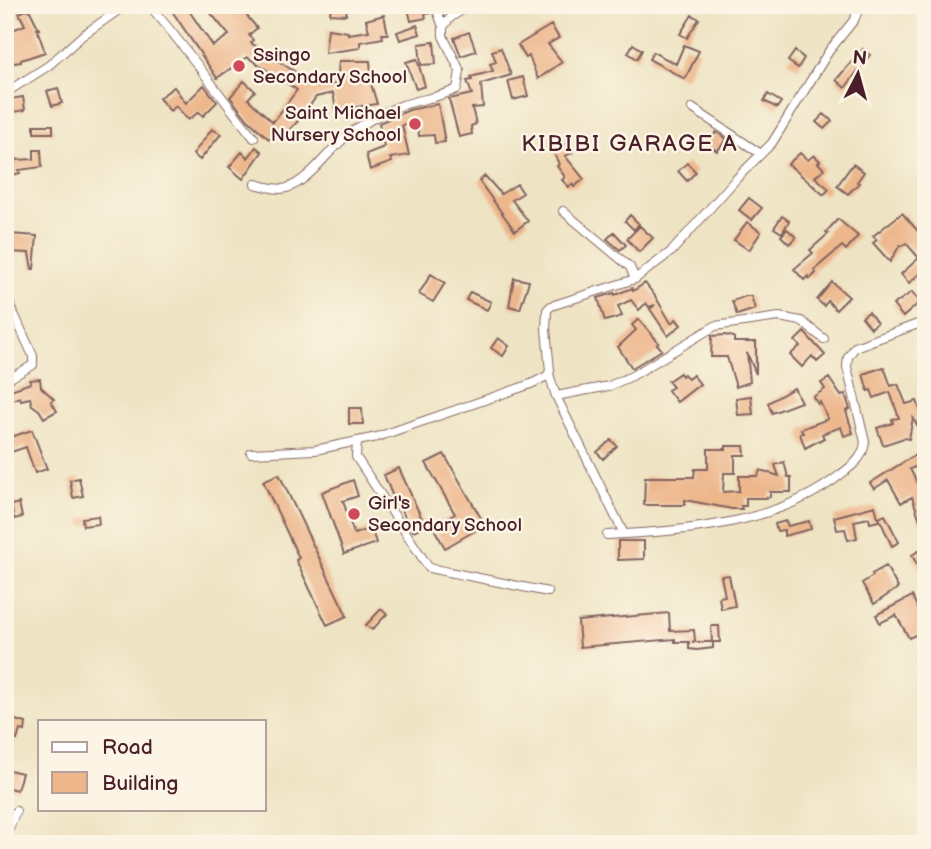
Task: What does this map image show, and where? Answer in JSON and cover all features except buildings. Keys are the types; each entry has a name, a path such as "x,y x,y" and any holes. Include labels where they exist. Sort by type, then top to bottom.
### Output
{"street":[{"path":"5,93 48,66 83,35 126,5"},
{"path":"149,5 180,40 213,88 254,138"},
{"path":"255,184 275,189 287,188 304,177 346,136 367,121 401,106 457,89 460,71 443,36 443,27 435,5"},
{"path":"443,27 470,5"},
{"path":"624,534 556,396 549,374 545,329 547,310 551,306 589,296 635,279 672,251 772,143 829,51 854,20 861,5"},
{"path":"692,108 761,154"},
{"path":"563,211 631,267 635,279"},
{"path":"5,294 33,356 33,365 5,381"},
{"path":"556,396 609,386 632,376 715,326 779,317 801,321 824,339"},
{"path":"607,535 682,531 741,519 799,502 832,482 858,461 864,451 865,442 846,367 850,351 926,321"},
{"path":"251,453 315,450 358,441 410,427 531,384 549,374"},
{"path":"358,441 356,457 429,568 548,592"},
{"path":"5,839 16,811"}],"place":[{"name":"Ssingo Secondary School","path":"239,66"},
{"name":"Saint Michael Nursery School","path":"415,124"},
{"name":"Girl's Secondary School","path":"354,514"}],"district":[{"name":"KIBIBI GARAGE A","path":"630,144"}]}
